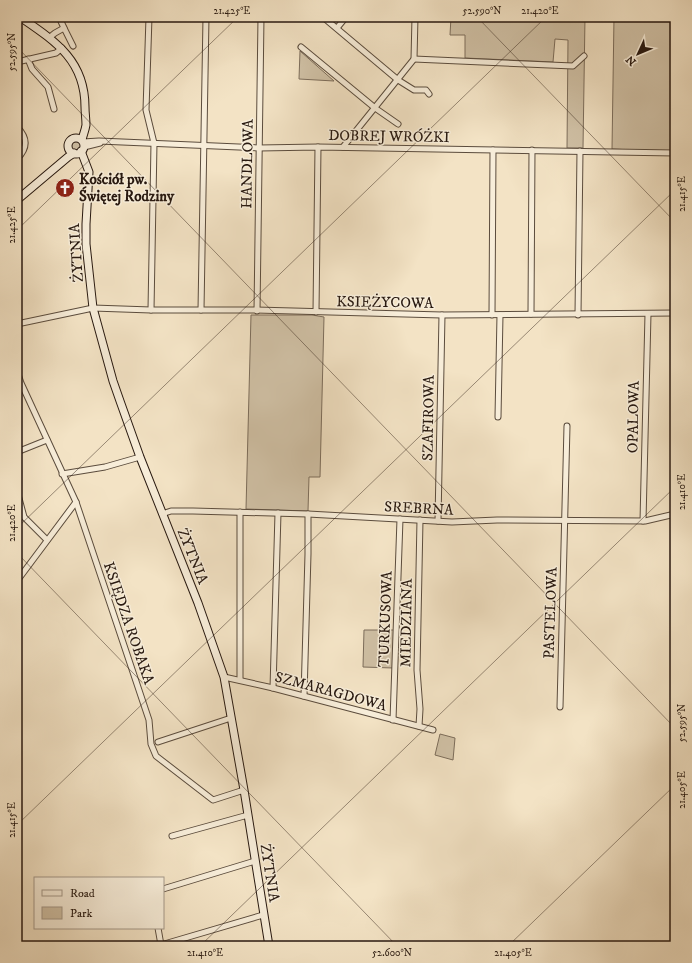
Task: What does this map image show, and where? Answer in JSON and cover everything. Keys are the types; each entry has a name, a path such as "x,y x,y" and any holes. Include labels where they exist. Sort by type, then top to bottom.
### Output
{"street":[{"path":"17,200 79,146 86,126 84,94 81,81 72,61 62,48 50,37 20,17"},
{"path":"59,17 73,46"},
{"path":"149,17 146,110 154,143 151,310"},
{"path":"201,310 206,17"},
{"name":"HANDLOWA","path":"257,310 262,17"},
{"path":"323,17 398,80 414,90 426,90 429,94"},
{"path":"336,28 346,17"},
{"path":"343,147 414,60 415,17"},
{"path":"50,37 64,28"},
{"path":"301,47 375,108 398,124"},
{"path":"17,62 56,52 62,48"},
{"path":"414,60 573,66 584,56"},
{"path":"28,59 32,70 48,87 54,109"},
{"path":"17,127 23,134 25,142 24,151 17,159"},
{"path":"51,171 66,153 70,140 79,146"},
{"name":"DOBREJ WRÓŻKI","path":"79,146 102,142 259,148 343,147 675,153"},
{"name":"ŻYTNIA","path":"68,148 70,151 79,146 80,159 88,180 86,244 94,308 113,381 140,457 198,604 224,677 269,946"},
{"path":"316,312 318,147"},
{"path":"492,315 493,150"},
{"path":"531,314 532,150"},
{"path":"578,315 580,151"},
{"name":"KSIĘŻYCOWA","path":"17,324 94,308 151,310 257,310 442,315 675,313"},
{"name":"OPALOWA","path":"643,520 648,314"},
{"name":"SZAFIROWA","path":"438,521 442,315"},
{"path":"498,417 500,315"},
{"name":"KSIĘDZA ROBAKA","path":"17,371 62,474 76,502 149,720 151,744 156,756 213,800 244,790"},
{"name":"PASTELOWA","path":"560,707 567,426"},
{"path":"17,452 47,440"},
{"path":"62,474 105,467 140,457"},
{"path":"17,491 24,517 47,540"},
{"path":"18,578 76,502"},
{"name":"SREBRNA","path":"162,514 171,511 278,513 400,518 452,522 643,520 675,514"},
{"path":"240,512 240,680"},
{"path":"273,688 278,513"},
{"path":"304,696 308,514"},
{"name":"TURKUSOWA","path":"393,720 400,518"},
{"name":"MIEDZIANA","path":"419,726 420,709 417,670 420,520"},
{"name":"SZMARAGDOWA","path":"224,677 273,688 433,730"},
{"path":"158,742 231,718"},
{"path":"172,836 248,815"},
{"path":"164,889 255,861"},
{"path":"158,929 161,945 263,915"}],"green space":[{"path":"451,17 585,17 583,148 567,148 568,40 555,39 553,62 465,58 465,35 450,35"},
{"path":"614,17 675,17 674,152 612,149"},
{"path":"300,51 334,81 299,79"},
{"path":"76,141 81,146 76,151 71,146"},
{"path":"251,315 312,315 324,317 320,477 309,477 308,511 246,509"},
{"path":"364,630 395,630 393,668 363,667"},
{"path":"440,734 455,738 453,760 435,755"}],"place":[{"name":"Kościół pw. Świętej Rodziny","path":"65,188"}]}
